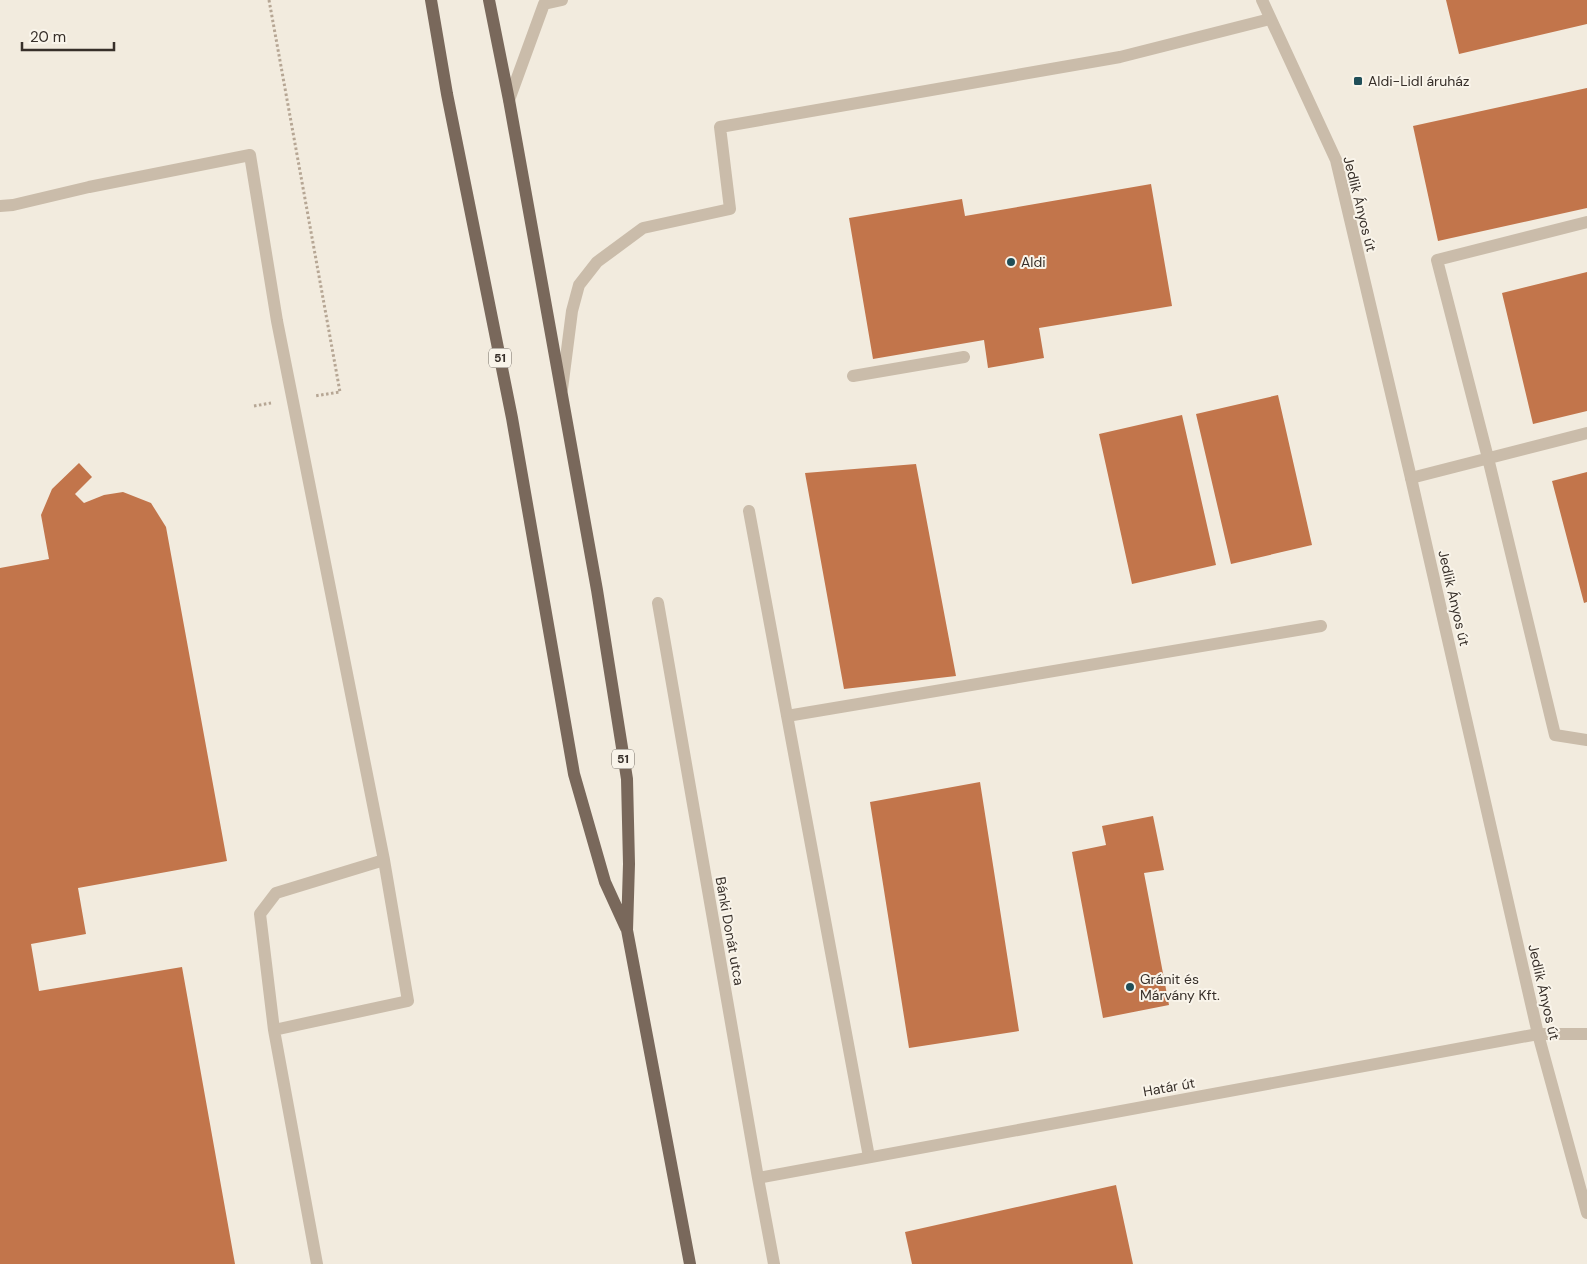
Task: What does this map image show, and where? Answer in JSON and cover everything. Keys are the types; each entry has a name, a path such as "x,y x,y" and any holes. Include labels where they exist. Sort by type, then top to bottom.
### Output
{"main road":[{"name":"51","path":"431,0 447,94 512,418 574,774 605,882 627,930"},
{"name":"51","path":"488,0 509,100 597,590 626,779 629,864 627,930 690,1264"}],"street":[{"path":"509,100 544,2 562,0"},
{"name":"Jedlik Ányos út","path":"1262,0 1336,160 1538,1034 1587,1213"},
{"path":"562,393 572,311 579,285 597,262 643,228 730,209 720,127 1120,57 1270,19"},
{"path":"0,206 13,205 89,187 250,155 277,321 384,860 408,1001 274,1030"},
{"path":"1587,222 1437,260 1488,458 1555,735 1587,740"},
{"path":"854,376 964,357"},
{"path":"1411,478 1587,433"},
{"path":"749,511 869,1158"},
{"name":"Bánki Donát utca","path":"658,603 774,1264"},
{"path":"787,716 1321,626"},
{"path":"317,1264 274,1030 260,914 276,892 384,860"},
{"name":"Határ út","path":"758,1178 1538,1034 1587,1034"}],"path":[{"path":"254,406 340,392 269,0"}],"building":[{"path":"1446,0 1587,0 1587,24 1459,54"},
{"path":"1587,88 1587,208 1438,241 1413,126"},
{"name":"Aldi","path":"1151,184 1172,306 1039,328 1044,358 988,368 984,340 873,359 849,218 962,199 965,216"},
{"path":"1587,272 1587,411 1533,424 1502,293"},
{"path":"1278,395 1312,545 1231,564 1196,414"},
{"path":"1182,415 1216,565 1132,584 1099,434"},
{"path":"79,463 92,477 75,494 84,503 104,495 123,492 151,503 166,527 227,861 78,888 86,934 31,944 39,991 182,967 235,1264 0,1264 0,568 49,559 41,515 52,489"},
{"path":"916,464 956,676 844,689 805,473"},
{"path":"1587,472 1587,602 1584,603 1552,481"},
{"path":"980,782 1019,1031 909,1048 870,802"},
{"path":"1153,816 1164,870 1144,873 1169,1005 1103,1018 1072,852 1106,845 1102,826"},
{"path":"1116,1185 1133,1264 912,1264 905,1232"}],"place":[{"name":"Aldi-Lidl áruház","path":"1358,81"},
{"name":"Aldi","path":"1011,262"},
{"name":"Gránit és Márvány Kft.","path":"1130,987"}]}
